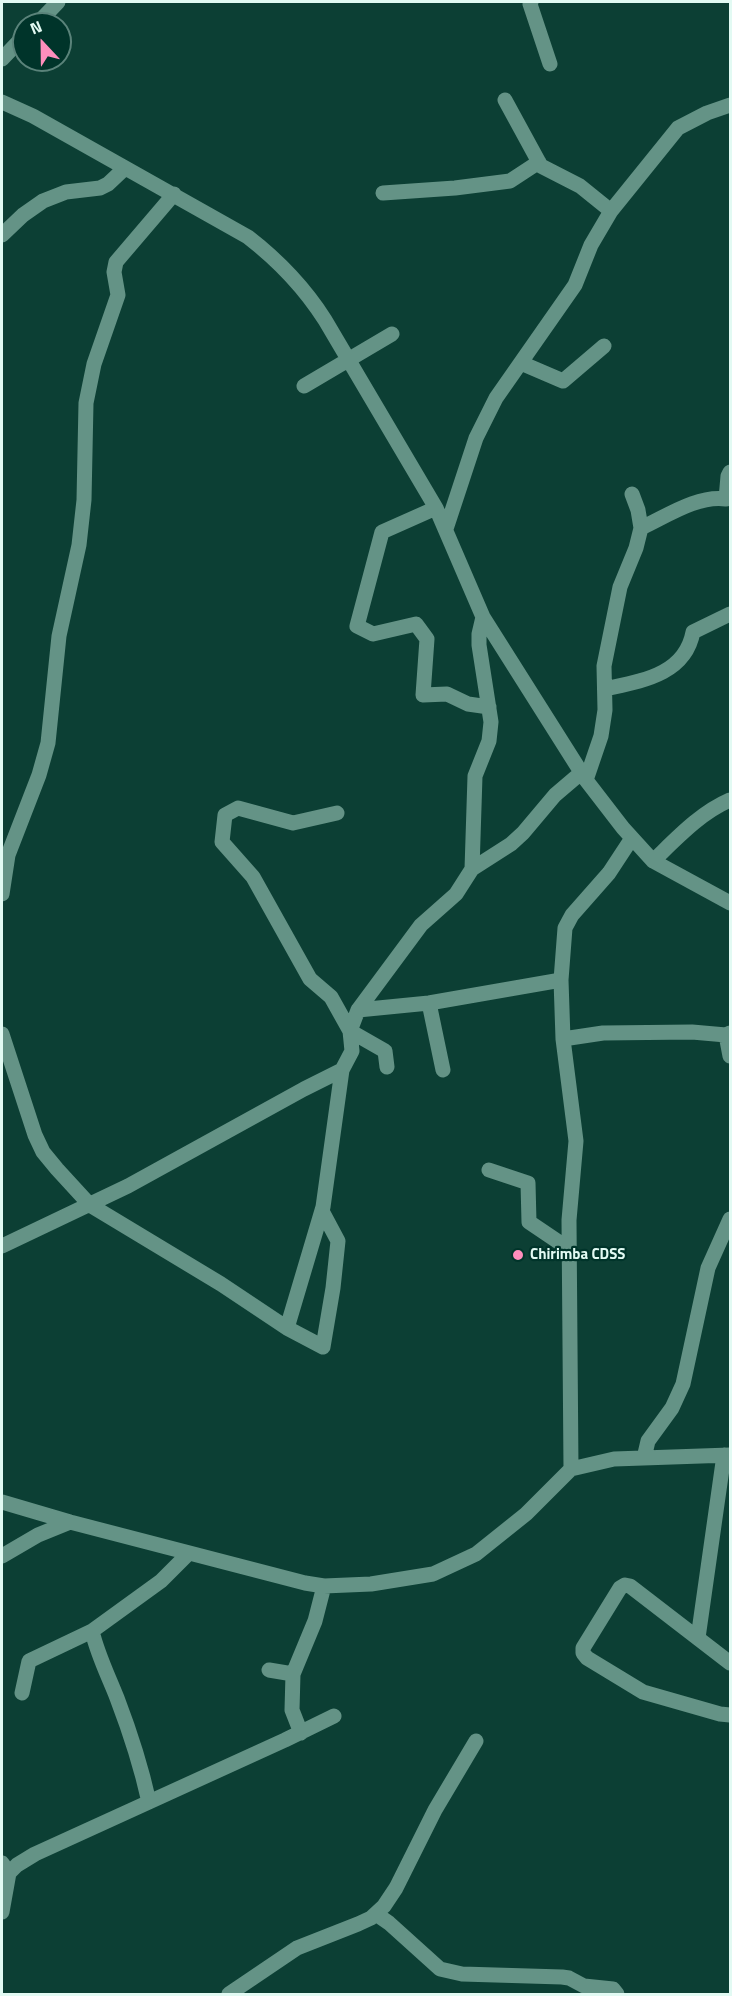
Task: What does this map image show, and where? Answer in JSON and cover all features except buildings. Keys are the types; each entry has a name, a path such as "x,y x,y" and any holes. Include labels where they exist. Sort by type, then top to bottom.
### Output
{"street":[{"path":"529,2 550,64"},
{"path":"505,100 541,166 580,186 611,211"},
{"path":"2,102 33,116 248,237 271,254 295,278 311,298 436,508 483,617 584,776 632,838 653,861 730,903"},
{"path":"446,529 476,438 496,398 574,285 591,245 611,211 678,128 707,113 730,105"},
{"path":"384,194 510,181 539,162"},
{"path":"2,235 23,215 43,201 66,192 100,188 108,184 125,168"},
{"path":"2,894 8,855 39,775 48,743 59,636 79,545 84,500 86,403 94,364 118,296 114,272 117,262 174,194"},
{"path":"304,386 392,334"},
{"path":"521,363 563,381 604,346"},
{"path":"728,505 730,472"},
{"path":"350,1031 358,1011 421,925 456,894 472,869 517,839 555,795 584,776 601,736 605,710 604,666 620,587 636,548 641,528 632,494"},
{"path":"641,528 696,502 720,498 728,505"},
{"path":"436,508 382,532 357,626 373,634 416,624 427,639 423,695 447,694 468,704 489,707"},
{"path":"605,689 655,677 674,666 691,644 693,632 730,614"},
{"path":"472,869 475,776 489,741 491,722 478,634 483,617"},
{"path":"653,861 691,825 717,806 730,800"},
{"path":"286,1328 322,1211 342,1070 352,1051 350,1031 331,997 310,979 254,877 222,842 225,815 238,808 293,823 337,813"},
{"path":"571,1469 569,1220 576,1141 563,1039 561,980 567,922 600,885 632,838"},
{"path":"358,1011 429,1003 561,980"},
{"path":"429,1003 443,1070"},
{"path":"350,1031 385,1051 387,1067"},
{"path":"563,1039 603,1033 728,1034 730,1056"},
{"path":"2,1038 43,1152 90,1205 221,1284 286,1328 323,1347 338,1240 322,1211"},
{"path":"2,1246 128,1186 342,1070"},
{"path":"489,1170 528,1183 529,1222 569,1249"},
{"path":"644,1458 648,1441 672,1408 683,1384 708,1268 730,1219"},
{"path":"2,1502 70,1522 324,1586 371,1584 433,1574 476,1554 526,1514 571,1469 614,1460 728,1455 698,1638"},
{"path":"7,1558 38,1535 70,1522"},
{"path":"22,1693 29,1661 92,1631 161,1581 189,1553"},
{"path":"730,1663 630,1586 625,1585 620,1588 583,1648 583,1653 587,1658 613,1676 643,1692 730,1715"},
{"path":"301,1732 292,1710 292,1674 315,1621 324,1586"},
{"path":"92,1631 98,1655 117,1697 140,1763 149,1802"},
{"path":"269,1670 292,1674"},
{"path":"2,1912 5,1868 16,1865 35,1854 334,1716"},
{"path":"229,1995 297,1948 358,1924 376,1914 384,1906 396,1888 435,1810 476,1741"},
{"path":"376,1914 440,1969 462,1974 569,1978 584,1986 614,1989 617,1995"}],"place":[{"name":"Chirimba CDSS","path":"518,1255"}]}
